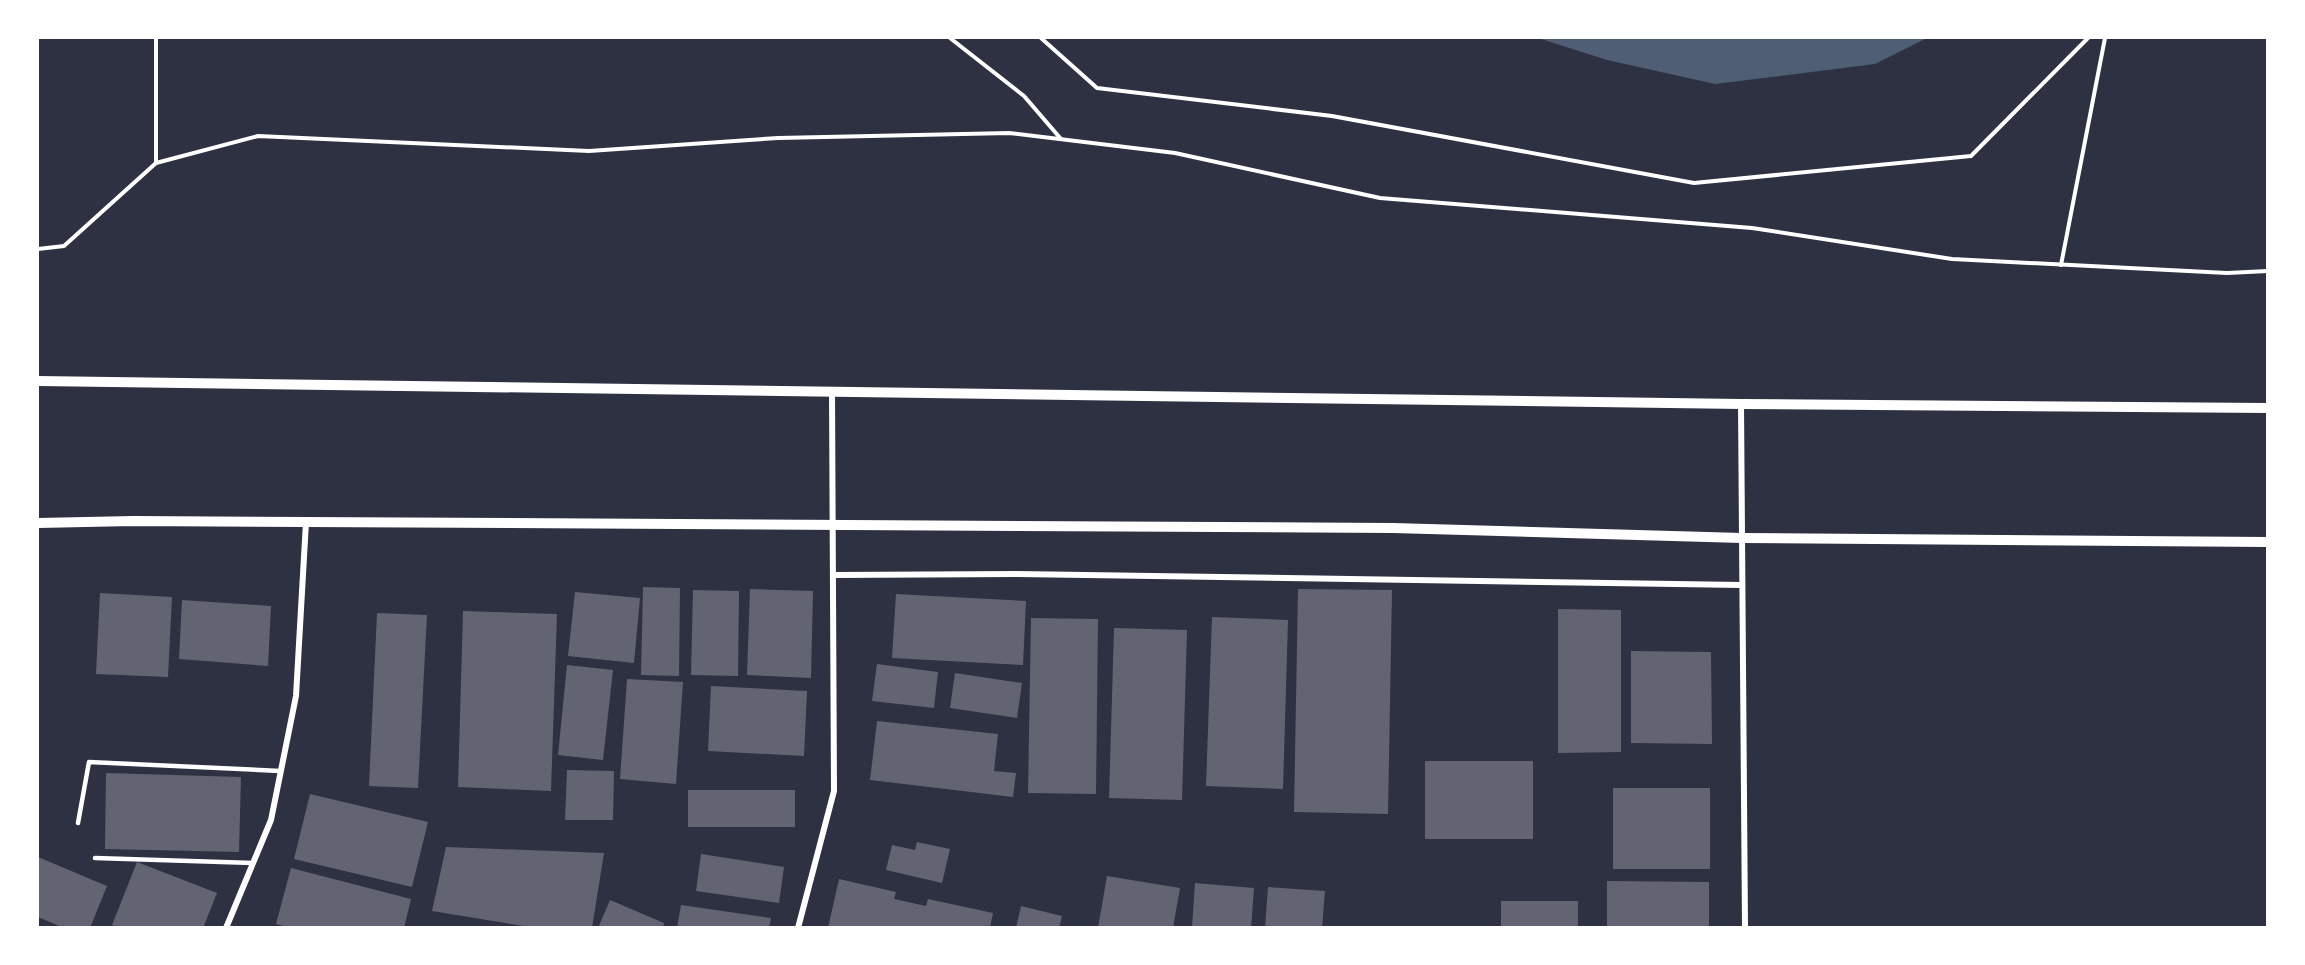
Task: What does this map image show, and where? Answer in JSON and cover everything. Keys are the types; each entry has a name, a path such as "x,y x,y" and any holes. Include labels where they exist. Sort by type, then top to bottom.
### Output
{"street":[{"path":"38,381 1741,404 2268,408"},
{"path":"798,927 834,791 832,392"},
{"path":"1741,404 1745,927"},
{"path":"38,523 133,521 1393,528 1742,538 2268,542"},
{"path":"226,927 271,820 296,696 306,522"},
{"path":"834,575 1017,574 1742,585"}],"lane":[{"path":"78,823 89,762 280,771"},
{"path":"95,858 253,863"}],"path":[{"path":"156,38 156,163"},
{"path":"950,38 1024,96 1061,139"},
{"path":"1041,38 1097,88 1332,116 1694,183 1971,156 2088,38"},
{"path":"2061,265 2105,38"},
{"path":"38,249 64,246 156,163 258,136 589,151 790,137 1010,133 1175,153 1380,198 1752,228 1952,259 2227,273 2268,272"}],"water":[{"path":"1538,38 1927,38 1875,64 1715,84 1607,60"}],"building":[{"path":"643,587 680,588 679,676 641,675"},
{"path":"750,589 813,591 811,678 747,675"},
{"path":"1298,589 1392,590 1388,814 1294,812"},
{"path":"693,590 739,591 738,676 691,675"},
{"path":"575,592 640,598 634,663 568,656"},
{"path":"100,593 172,597 168,677 96,674"},
{"path":"896,594 1026,601 1023,665 892,658"},
{"path":"182,600 271,606 268,666 179,659"},
{"path":"1558,609 1621,610 1621,752 1558,753"},
{"path":"463,611 557,614 551,791 458,787"},
{"path":"377,613 427,615 418,788 369,786"},
{"path":"1212,617 1288,620 1283,789 1206,786"},
{"path":"1031,618 1098,619 1096,794 1028,793"},
{"path":"1114,628 1187,630 1182,800 1109,798"},
{"path":"1631,651 1711,652 1712,744 1631,743"},
{"path":"877,664 938,672 934,708 872,701"},
{"path":"567,665 613,670 603,760 558,755"},
{"path":"955,673 1022,683 1017,718 950,708"},
{"path":"627,679 683,682 676,784 620,779"},
{"path":"711,686 807,691 804,756 708,751"},
{"path":"877,721 998,734 994,771 1016,773 1013,797 870,780"},
{"path":"1425,761 1533,761 1533,839 1425,839"},
{"path":"567,770 614,771 613,820 565,820"},
{"path":"106,773 241,777 239,852 105,849"},
{"path":"1613,788 1710,788 1710,869 1613,869"},
{"path":"688,790 795,790 795,827 688,827"},
{"path":"310,794 428,822 412,887 294,859"},
{"path":"917,842 950,849 942,883 886,870 892,845 915,850"},
{"path":"446,847 604,853 592,928 535,928 432,911"},
{"path":"701,854 784,867 779,903 696,891"},
{"path":"38,857 107,886 90,928 64,928 38,917"},
{"path":"137,862 217,893 203,928 120,928 112,925"},
{"path":"291,868 411,899 404,928 291,928 276,924"},
{"path":"1107,876 1180,888 1173,928 1098,928"},
{"path":"839,879 896,892 894,899 926,906 928,899 993,913 990,928 828,928"},
{"path":"1607,881 1709,882 1709,928 1607,928"},
{"path":"1195,883 1254,888 1251,928 1192,928"},
{"path":"1268,887 1325,891 1322,928 1265,928"},
{"path":"610,900 664,923 663,928 598,928"},
{"path":"1501,901 1578,901 1578,928 1501,928"},
{"path":"681,905 771,918 769,928 677,928"},
{"path":"1021,906 1062,916 1059,928 1016,928"}]}
